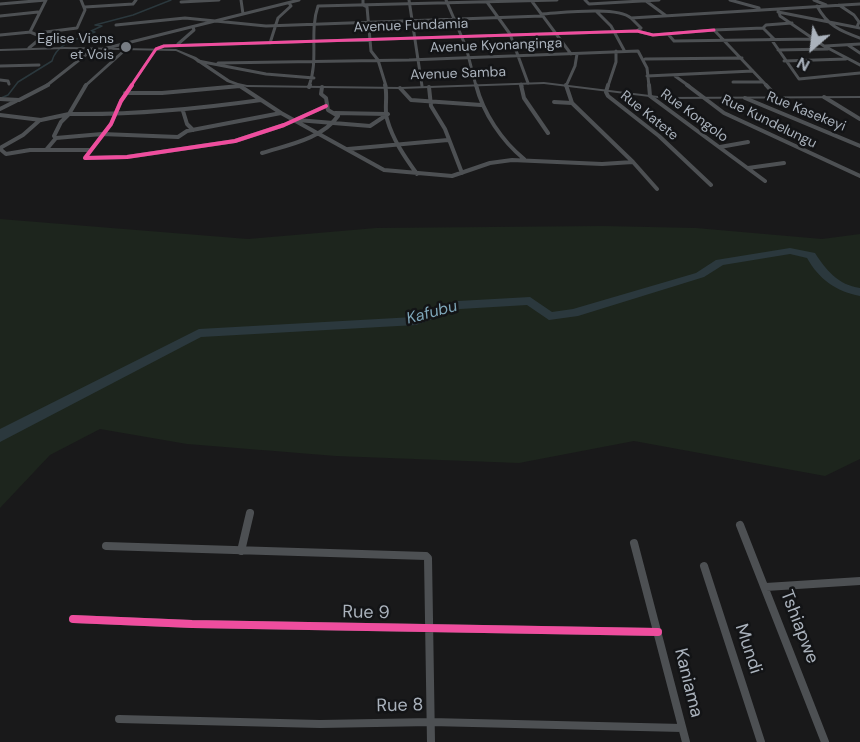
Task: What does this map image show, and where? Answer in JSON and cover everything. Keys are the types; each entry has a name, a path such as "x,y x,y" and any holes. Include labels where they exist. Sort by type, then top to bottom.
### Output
{"street":[{"path":"0,4 46,0"},
{"path":"31,32 38,12 46,0"},
{"path":"0,35 74,30 82,20 85,8 81,0"},
{"path":"181,2 219,0"},
{"path":"241,0 243,14"},
{"path":"103,49 299,0"},
{"path":"363,0 372,40 371,51 378,60 388,98 387,120 391,125 393,140 417,174"},
{"path":"309,87 314,78 317,61 314,24 318,6 556,0"},
{"path":"585,0 614,31 624,50"},
{"path":"648,0 665,15"},
{"path":"589,4 659,0"},
{"path":"730,0 748,12"},
{"path":"814,0 826,6"},
{"path":"486,1 510,34 528,83"},
{"path":"531,1 571,54"},
{"path":"85,8 135,2"},
{"path":"409,2 409,20 422,87"},
{"path":"446,2 468,57 481,105 513,150 524,159"},
{"path":"270,43 274,25 291,6 289,3"},
{"path":"738,4 859,27 857,18 839,5"},
{"path":"631,18 860,4"},
{"path":"817,6 820,17 834,28 860,38"},
{"path":"0,16 38,12"},
{"path":"116,25 185,18 210,22 274,25 621,12 641,28 637,31"},
{"path":"779,12 780,16 824,46 860,65"},
{"name":"Avenue Fundamia","path":"156,49 178,45 614,31 637,31 653,35 763,28 767,24 793,24"},
{"path":"178,45 194,30 193,27"},
{"path":"763,28 798,78 860,73"},
{"path":"715,30 778,98"},
{"path":"29,48 42,37 38,33"},
{"path":"667,34 677,47"},
{"path":"674,41 814,39"},
{"path":"824,46 860,44"},
{"path":"848,45 860,52"},
{"name":"Avenue Samba","path":"0,50 65,48 156,49 183,52 240,86 400,88 528,83 566,85 650,96 860,97"},
{"path":"0,109 56,79 93,49"},
{"path":"56,138 54,136 61,122 69,114 73,102 86,85 126,49"},
{"path":"156,49 118,105 117,115 85,158 159,153 241,140 326,106"},
{"path":"778,50 829,49"},
{"name":"Avenue Kyonanginga","path":"218,63 577,54 624,50 639,51 645,59"},
{"name":"Rue Katete","path":"616,51 616,62 606,92 614,103 659,136 711,184"},
{"path":"577,54 575,66 566,85 572,103 633,162 657,189"},
{"path":"645,59 742,58"},
{"name":"Rue Kongolo","path":"645,59 650,96 765,182"},
{"path":"784,61 847,59"},
{"path":"198,61 266,74 314,78"},
{"path":"0,66 39,65"},
{"path":"647,76 753,71"},
{"name":"Rue Kundelungu","path":"675,76 702,98 732,117 860,176"},
{"path":"0,80 8,81 9,84"},
{"path":"733,82 763,82"},
{"path":"521,84 524,98 548,133"},
{"path":"126,93 162,93 240,86 381,169 417,174 452,176 498,162 524,159 602,164 633,162"},
{"path":"262,153 319,132 334,124 338,116 326,106 326,98 321,93 322,87"},
{"path":"429,87 432,109 445,129 462,173"},
{"path":"400,88 411,100 481,105"},
{"name":"Rue Kasekeyi","path":"745,98 860,146"},
{"path":"824,98 860,119"},
{"path":"0,99 16,101"},
{"path":"0,115 41,120 69,114 117,115 183,111 261,100"},
{"path":"554,102 572,103"},
{"path":"269,115 274,108"},
{"path":"183,111 187,124 193,130"},
{"path":"46,150 56,138 102,134 174,137 193,130 257,119 281,112"},
{"path":"333,113 388,114"},
{"path":"295,120 372,125 388,114"},
{"path":"41,120 26,130 23,135 0,148 6,154 46,150 89,150"},
{"path":"348,149 448,140"},
{"path":"719,147 748,142"},
{"path":"748,168 784,163"},
{"path":"241,550 250,513"},
{"name":"Tshiapwe","path":"740,525 825,742"},
{"name":"Kaniama","path":"634,543 686,742"},
{"path":"106,546 426,556 428,558 430,629 431,742"},
{"name":"Mundi","path":"704,566 761,742"},
{"path":"766,587 860,580"},
{"name":"Rue 9","path":"73,620 658,632"},
{"name":"Rue 8","path":"119,719 320,724 431,722 682,728"}],"shaded area":[{"path":"0,219 248,239 376,228 603,226 696,228 822,239 860,234 860,459 825,476 634,441 519,463 336,456 187,444 100,429 50,455 0,508"}],"waterway":[{"path":"1,98 8,95 18,82 52,61 64,45 95,32 91,31 102,26 95,25 133,15 171,0"},
{"name":"Kafubu","path":"0,436 199,333 416,321 458,305 530,301 549,316 574,313 700,275 720,262 790,251 811,255 831,280 844,288 860,292"}],"cycle path":[{"path":"326,106 284,125 235,141 127,157 85,158 111,124 121,101 156,49 164,46 637,31 653,35 714,30"},
{"path":"73,619 192,624 658,632"}],"place":[{"name":"Eglise Viens et Vois","path":"126,47"}]}
